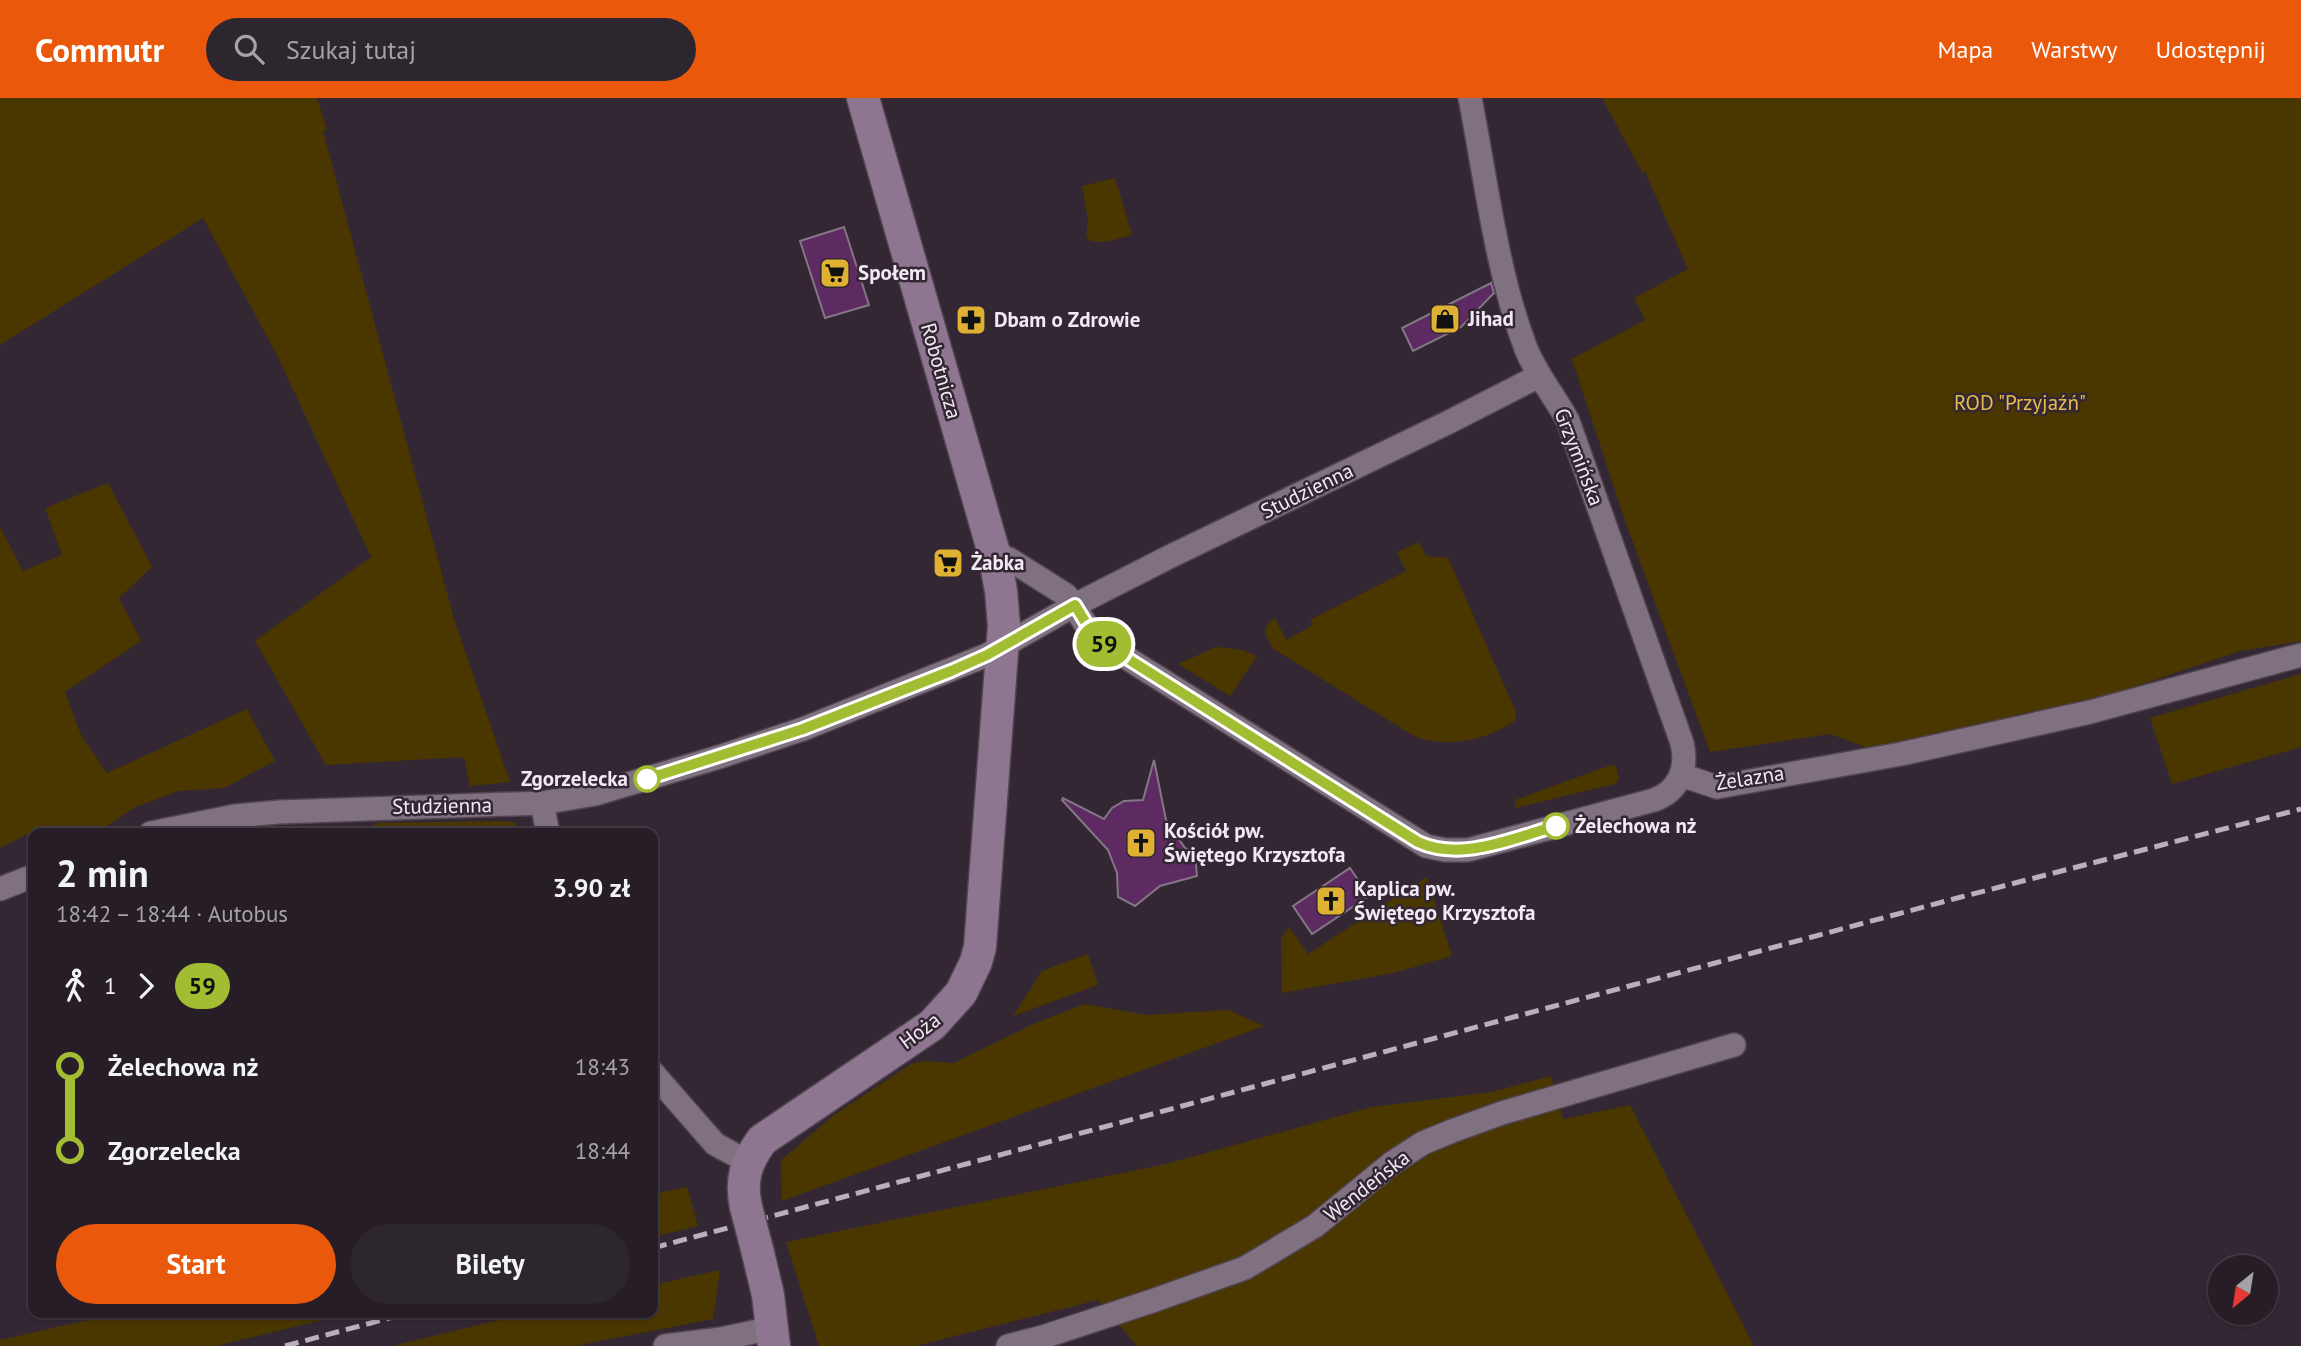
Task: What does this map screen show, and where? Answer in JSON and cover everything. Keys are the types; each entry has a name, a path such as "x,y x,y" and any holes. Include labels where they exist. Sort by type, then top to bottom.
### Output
{"street":[{"name":"Robotnicza","path":"863,98 994,554 1001,591 1003,647"},
{"name":"Grzymińska","path":"1470,98 1511,299 1525,345 1539,376 1555,396 1581,459 1682,743 1684,762 1681,775"},
{"name":"Studzienna","path":"176,828 235,816 279,812 542,803 595,794 803,729 951,671 1003,647 1075,605 1539,376"},
{"path":"994,554 1032,573 1066,595 1095,638 1426,846 1445,850 1468,850 1654,800 1672,789 1681,775"},
{"name":"Hoża","path":"748,1162 762,1140 774,1131 932,1026 953,1004 970,977 980,947 1003,647"},
{"name":"Żelazna","path":"1681,775 1717,787 1764,776 1900,754 2091,712 2301,655"},
{"path":"542,803 547,828"},
{"path":"0,889 28,878"},
{"name":"Wendeńska","path":"1008,1346 1152,1301 1245,1268 1315,1226 1392,1163 1423,1143 1503,1113 1734,1045"},
{"path":"658,1079 715,1144 748,1162 742,1185 768,1295 773,1337 721,1339 665,1346"}],"green space":[{"path":"0,98 317,98 327,130 323,131 454,619 510,782 470,786 464,757 326,765 255,641 371,557 279,359 203,218 0,345"},
{"name":"ROD \"Przyjaźń\"","path":"1602,98 2301,98 2301,641 2240,651 2116,693 1868,748 1830,734 1710,752 1624,518 1572,359 1645,320 1634,298 1688,269 1645,171 1642,172"},
{"path":"1115,178 1132,235 1096,242 1086,237 1088,221 1082,186"},
{"path":"108,483 152,567 119,598 141,641 65,692 81,735 107,773 247,709 275,761 224,788 179,791 135,807 104,828 28,828 28,834 0,848 0,527 23,571 62,555 45,508"},
{"path":"1419,542 1426,556 1448,558 1515,710 1516,720 1492,733 1453,742 1414,736 1272,648 1265,632 1268,624 1275,618 1286,640 1313,625 1310,620 1406,571 1397,552"},
{"path":"1216,647 1242,650 1257,656 1230,696 1178,664"},
{"path":"2301,674 2301,747 2172,784 2150,718"},
{"path":"1611,765 1616,767 1619,779 1615,784 1515,808 1515,800"},
{"path":"503,821 515,823 520,828 372,828 378,823"},
{"path":"1427,877 1452,956 1393,973 1282,993 1281,938 1289,927 1308,954"},
{"path":"1088,954 1098,985 1013,1016 1042,971"},
{"path":"1085,1004 1146,1015 1228,1010 1264,1026 782,1201 781,1160 834,1115 911,1064 923,1061 954,1063 1033,1024"},
{"path":"1551,1076 1563,1119 1630,1105 1754,1346 1137,1346 1098,1300 915,1346 819,1346 786,1242 1166,1164 1372,1107 1491,1092"},
{"path":"687,1187 698,1226 658,1236 658,1193"},
{"path":"720,1270 713,1319 575,1346 392,1346 507,1318 658,1318 658,1284"},
{"path":"97,1318 330,1318 216,1346 0,1346 0,1340"}],"building":[{"name":"Społem","path":"844,227 869,305 825,318 800,241"},
{"name":"Jihad","path":"1491,283 1494,293 1461,327 1413,351 1402,328"},
{"name":"Kościół pw. Świętego Krzysztofa","path":"1154,760 1166,820 1185,848 1195,853 1197,876 1160,886 1135,906 1118,897 1117,873 1108,850 1062,800 1063,798 1104,819 1112,808 1124,801 1143,800"},
{"name":"Kaplica pw. Świętego Krzysztofa","path":"1350,868 1369,896 1312,934 1293,906"}],"railway":[{"path":"658,1247 1961,897 2301,809"},
{"path":"285,1346 390,1318"}],"bus line":[{"name":"59","path":"647,779 803,729 951,671 987,655 1075,605 1095,638 1112,650 1426,846 1445,850 1468,850 1556,826"}],"place":[{"name":"Społem","path":"835,273"},
{"name":"Jihad","path":"1445,319"},
{"name":"Dbam o Zdrowie","path":"971,320"},
{"name":"Żabka","path":"948,563"},
{"name":"Zgorzelecka","path":"647,779"},
{"name":"Żelechowa nż","path":"1556,826"},
{"name":"Kościół pw. Świętego Krzysztofa","path":"1141,843"},
{"name":"Kaplica pw. Świętego Krzysztofa","path":"1331,901"}]}
